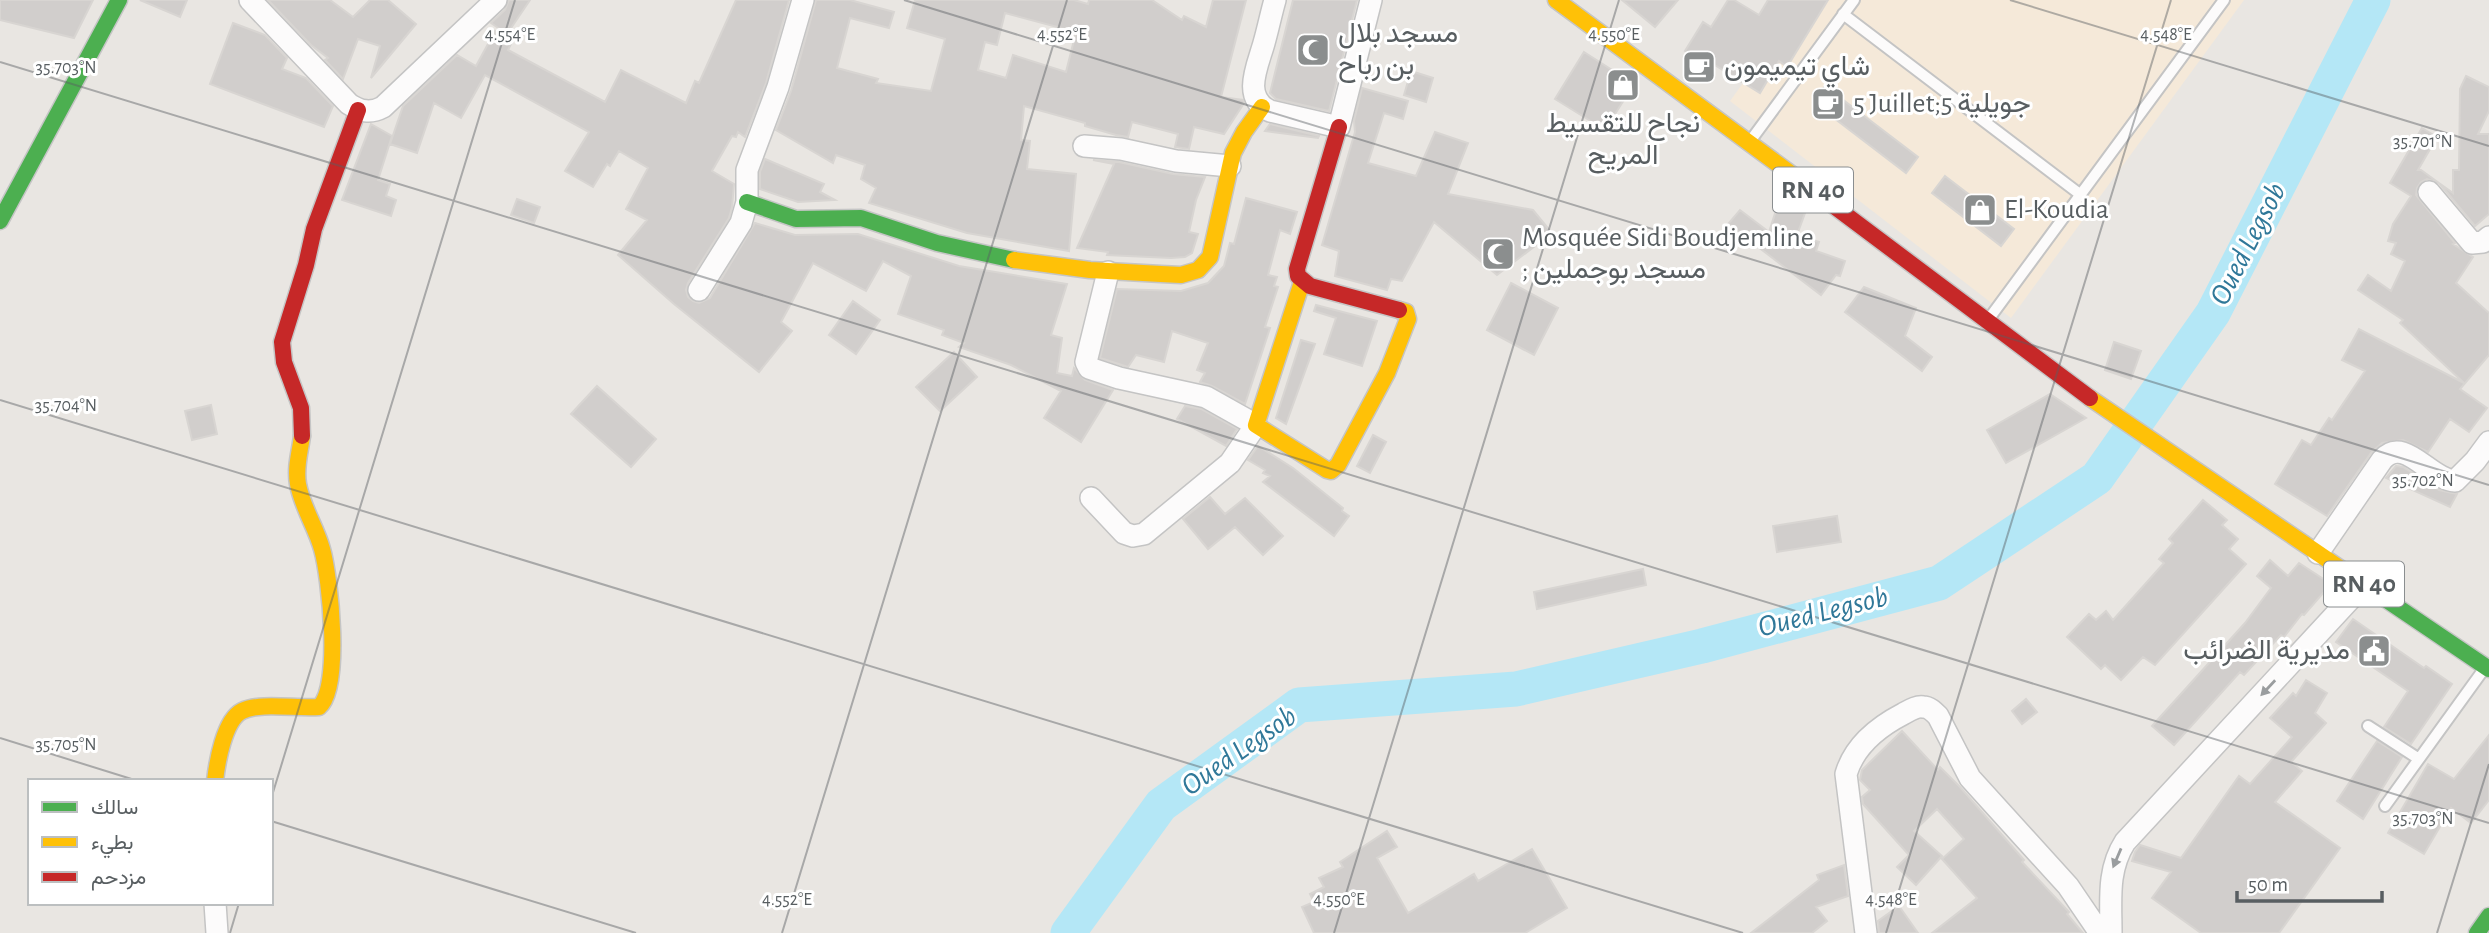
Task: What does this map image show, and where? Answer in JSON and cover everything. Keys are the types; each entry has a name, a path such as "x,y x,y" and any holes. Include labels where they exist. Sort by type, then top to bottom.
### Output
{"street":[{"path":"0,221 119,0"},
{"path":"250,0 349,104 358,110 375,111 383,107 496,0"},
{"path":"699,290 741,223 747,201 747,170 778,87 803,0"},
{"path":"1275,0 1254,74 1255,99 1262,107 1339,127"},
{"path":"1108,272 1086,362 1089,368 1119,378 1206,397 1327,470 1335,469 1387,373 1408,324 1406,312 1310,286 1302,282 1297,269 1339,127 1371,0"},
{"name":"RN 40","path":"1556,0 1749,142 2067,383 2488,668"},
{"path":"747,201 790,218 838,215 859,217 923,239 989,257 1051,267 1184,275 1194,273 1207,264 1238,142 1262,107"},
{"path":"215,779 227,731 237,716 251,710 319,707 324,703 330,684 329,586 322,547 299,489 296,471 302,445 303,419 298,394 284,368 281,355 282,342 306,265 314,229 358,110"},
{"path":"1084,146 1121,149 1176,161 1230,166"},
{"path":"2429,192 2472,243 2479,244 2489,237"},
{"path":"1091,498 1124,533 1133,536 1144,534 1230,463 1256,425 1302,282"},
{"path":"2318,553 2390,452 2406,453 2441,479 2455,481 2461,478 2489,442"},
{"path":"2111,933 2110,880 2115,860 2125,842 2364,584"},
{"path":"1866,933 1846,774 1871,735 1891,720 1921,707 1929,709 1937,716 1970,778 2068,886 2100,933"},
{"path":"215,905 217,933"},
{"path":"2477,933 2489,916"}],"lane":[{"path":"1749,142 1854,0"},
{"path":"1987,322 2224,0"},
{"path":"1843,15 2081,195"},
{"path":"2385,806 2488,668"},
{"path":"2368,726 2419,759"}],"shaded area":[{"name":"El-Koudia","path":"1803,0 2244,0 2011,318 1730,101"}],"building":[{"path":"0,0 93,0 74,38 0,20"},
{"path":"140,0 187,0 180,17"},
{"path":"268,0 330,0 353,17 370,0 388,0 416,24 371,78 380,46 358,39 343,79 325,60 328,58 311,45"},
{"path":"509,0 530,0 507,34 491,23 505,10"},
{"path":"736,0 789,0 766,83 745,137 738,132 736,137 732,136 712,171 734,184 732,207 729,218 688,283 688,297 699,303 710,298 755,223 795,235 858,234 959,266 1067,284 1051,335 1062,338 1057,373 1072,376 1074,368 1085,380 1113,390 1081,442 1044,418 1061,391 1011,365 959,347 964,343 942,335 944,330 898,314 911,276 883,261 866,291 813,263 781,322 792,331 759,372 618,255 647,220 626,209 648,168 619,151 610,166 607,164 593,187 565,171 589,132 485,75 461,118 434,103 417,153 390,144 403,106 457,55 476,66 495,31 513,40 508,50 605,102 621,70 686,103 695,81 699,83"},
{"path":"816,0 850,0 894,12 889,28 850,18 837,68 878,79 876,83 931,91 945,39 907,28 915,0 1074,0 1088,4 1089,0 1152,0 1182,20 1184,16 1206,27 1213,0 1246,0 1221,97 1243,100 1244,103 1224,134 1194,127 1189,149 1175,147 1178,134 1132,122 1128,137 1024,106 1021,140 1030,141 1027,169 1076,174 1069,251 967,233 869,203 876,188 861,179 865,165 836,155 833,163 776,130 791,91","holes":["1005,13 1076,32 1066,72 1013,55 1006,78 978,70 985,42 997,45"]},
{"name":"مسجد بلال بن رباح","path":"1293,0 1357,0 1329,111 1276,99 1270,93"},
{"path":"1622,0 1678,0 1655,27"},
{"path":"1728,0 1734,0 1759,15 1768,0 1828,0 1787,67 1779,61 1760,93 1705,59 1703,62 1685,51 1703,22 1711,27"},
{"path":"233,23 265,35 287,58 282,69 306,78 333,106 324,127 210,84"},
{"path":"1584,52 1634,84 1605,130 1555,99"},
{"path":"1411,71 1433,78 1426,102 1404,95"},
{"path":"2466,76 2489,87 2489,111 2478,134 2489,134 2489,214 2475,226 2439,183 2453,193 2453,170 2459,170 2460,89"},
{"path":"1825,86 1918,157 1906,173 1813,102"},
{"path":"1362,88 1408,101 1403,119 1384,113 1368,163 1416,176 1435,132 1468,143 1448,194 1533,210 1552,233 1497,275 1434,222 1402,281 1391,279 1387,290 1335,276 1339,251 1322,245 1355,132 1354,121"},
{"path":"371,124 392,136 378,180 390,184 386,196 396,200 391,216 342,200"},
{"path":"1270,124 1319,136 1265,131"},
{"path":"2422,128 2437,137 2418,170 2439,183 2427,179 2421,182 2416,195 2455,243 2453,244 2473,257 2456,283 2489,313 2489,355 2460,389 2487,408 2469,432 2450,419 2428,452 2403,440 2382,443 2371,453 2327,516 2275,484 2302,440 2311,445 2329,418 2332,420 2365,371 2342,360 2359,329 2464,383 2400,323 2403,320 2358,290 2368,275 2391,291 2405,261 2391,254 2396,243 2388,241 2393,224 2411,196 2390,183"},
{"path":"765,159 824,184 820,192 835,200 798,202 760,189 760,172"},
{"path":"1093,160 1205,177 1196,200 1189,232 1198,234 1192,253 1185,257 1171,258 1107,255 1108,252 1077,248 1114,164"},
{"path":"1945,176 2014,229 2001,246 1932,193"},
{"path":"1246,198 1297,212 1290,234 1280,230 1268,275 1277,277 1274,286 1278,287 1265,327 1270,328 1245,404 1200,382 1205,373 1197,370 1208,343 1172,331 1164,362 1136,355 1128,367 1100,358 1117,289 1181,291 1208,283 1224,266 1230,243 1234,244"},
{"path":"517,199 540,207 534,223 511,215"},
{"path":"1778,204 1805,213 1797,235 1819,242 1816,251 1845,261 1840,276 1836,275 1821,295 1728,224 1740,210 1769,232"},
{"path":"1511,283 1558,308 1534,355 1487,330"},
{"path":"1864,287 1916,308 1905,336 1932,357 1922,371 1845,312"},
{"path":"853,301 880,320 856,354 829,335"},
{"path":"1316,305 1377,321 1362,366 1324,354 1336,318 1314,311"},
{"path":"1301,340 1315,344 1286,424 1276,418"},
{"path":"2114,342 2141,351 2131,379 2105,370"},
{"path":"954,352 977,377 940,411 916,387"},
{"path":"597,386 656,439 631,467 571,414"},
{"path":"2050,394 2086,418 2006,463 1987,430"},
{"path":"211,405 217,434 192,440 185,411"},
{"path":"1185,406 1201,409 1237,429 1226,446 1177,419"},
{"path":"1373,435 1386,442 1370,473 1357,466"},
{"path":"1258,446 1293,468 1343,508 1342,511 1349,516 1334,536 1263,482 1270,476 1248,460"},
{"path":"2396,466 2403,467 2439,490 2457,494 2450,507 2386,478"},
{"path":"1210,497 1225,514 1245,498 1283,536 1263,555 1235,527 1208,549 1183,519"},
{"path":"2203,500 2227,520 2222,525 2238,539 2229,549 2246,564 2155,665 2143,657 2121,680 2105,665 2101,669 2067,637 2089,614 2096,620 2106,611 2113,620 2164,563 2159,559 2173,543 2169,539"},
{"path":"1837,516 1841,542 1777,552 1773,526"},
{"path":"2270,560 2288,576 2299,563 2331,584 2284,637 2281,635 2244,675 2240,672 2174,745 2152,726 2245,623 2271,588 2257,576"},
{"path":"1643,569 1646,585 1537,609 1534,592"},
{"path":"2353,619 2452,684 2411,744 2384,727 2408,691 2336,642"},
{"path":"2306,680 2327,693 2315,713 2326,723 2291,762 2302,771 2275,802 2340,848 2279,933 2201,933 2152,898 2171,872 2132,861 2135,852 2140,845 2181,858 2239,776 2250,784 2292,737 2270,718 2293,693 2296,696"},
{"path":"2026,699 2037,712 2022,724 2012,711"},
{"path":"1902,731 1938,770 1940,767 1960,787 2024,860 2022,862 2069,912 2067,914 2083,933 1932,933 1977,898 1942,859 1964,839 1937,809 1914,831 1942,856 1916,885 1897,867 1909,855 1863,804 1862,797 1870,790 1860,780 1862,770"},
{"path":"2489,735 2489,800 2471,823 2451,808 2424,854 2388,833 2428,764 2454,779"},
{"path":"2377,741 2402,757 2363,819 2337,801"},
{"path":"1387,831 1397,847 1377,858 1408,913 1474,874 1478,881 1532,849 1567,908 1525,933 1314,933 1302,907 1314,902 1310,894 1324,887 1319,878 1343,867 1340,862"},
{"path":"1844,865 1848,896 1816,907 1827,921 1812,933 1751,933 1819,880 1817,875"},
{"path":"1899,906 1918,933 1879,933 1878,921"}],"waterway":[{"name":"Oued Legsob","path":"1068,933 1161,805 1299,705 1516,689 1702,646 1939,583 2097,478 2213,313 2373,0"}],"traffic: fast":[{"path":"0,221 119,0"},
{"path":"747,202 796,219 861,218 937,243 1014,260"},
{"path":"2372,590 2489,669"},
{"path":"2477,933 2489,916"}],"traffic: slow":[{"path":"1556,0 1798,179"},
{"path":"1014,260 1090,270 1161,274 1181,275 1198,270 1210,257 1233,153 1262,107"},
{"path":"1302,282 1256,425 1327,470 1331,471 1338,465 1387,373 1408,319 1406,312 1399,310"},
{"path":"2090,398 2372,590"},
{"path":"215,779 226,732 230,723 242,711 269,706 319,707 326,696 332,656 331,606 322,549 298,484 297,466 302,436"}],"traffic: jam":[{"path":"302,436 301,408 284,362 282,342 306,265 314,229 358,110"},
{"path":"1339,127 1297,269 1298,276 1310,286 1399,310"},
{"path":"1798,179 2090,398"}],"place":[{"name":"مسجد بلال بن رباح","path":"1313,50"},
{"name":"شاي تيميمون","path":"1699,67"},
{"name":"نجاح للتقسيط المريح","path":"1623,85"},
{"name":"5 Juillet;5 جويلية","path":"1828,104"},
{"name":"El-Koudia","path":"1980,210"},
{"name":"Mosquée Sidi Boudjemline ; مسجد بوجملين","path":"1498,254"},
{"name":"مديرية الضرائب","path":"2374,651"}]}
